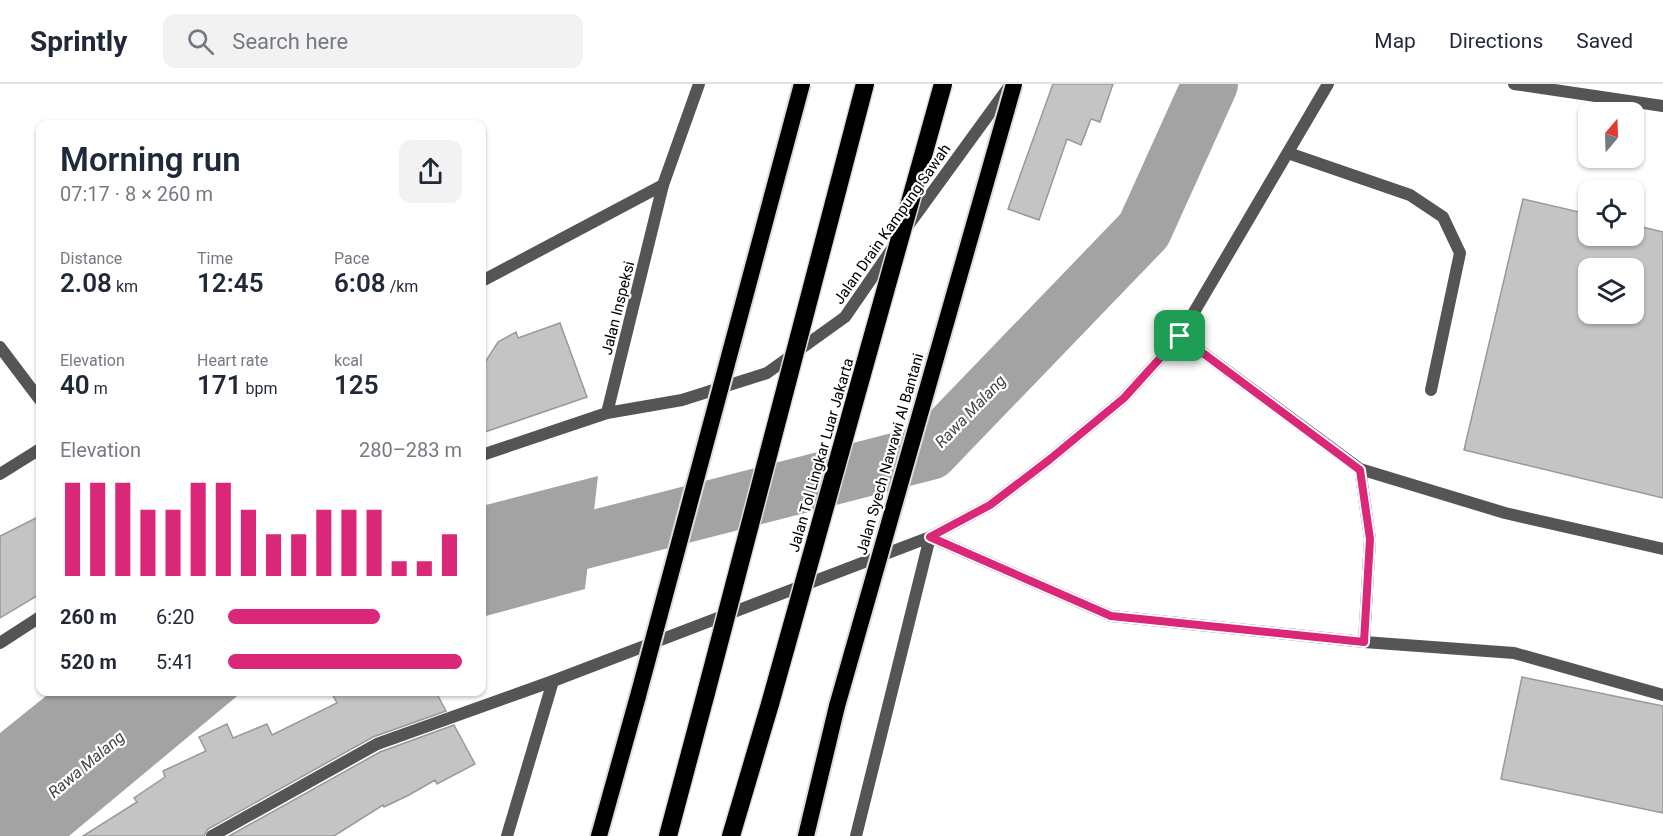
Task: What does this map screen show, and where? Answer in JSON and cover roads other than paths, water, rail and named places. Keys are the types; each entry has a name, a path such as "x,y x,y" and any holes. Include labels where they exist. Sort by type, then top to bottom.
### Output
{"highway":[{"path":"600,836 802,84"},
{"path":"669,836 865,84"},
{"name":"Jalan Tol Lingkar Luar Jakarta","path":"731,836 943,84"},
{"name":"Jalan Syech Nawawi Al Bantani","path":"806,836 837,706 1012,84"}],"street":[{"name":"Jalan Inspeksi","path":"607,413 663,185 699,84"},
{"name":"Jalan Drain Kampung Sawah","path":"607,413 682,400 767,373 845,317 1012,84"},
{"path":"212,836 377,744 553,681 930,537 990,505 1124,398 1180,336 1328,84"},
{"path":"1514,84 1663,106"},
{"path":"1288,153 1410,195 1443,217 1460,253 1431,390"},
{"path":"486,279 663,185"},
{"path":"1180,336 1360,470 1505,513 1663,549"},
{"path":"0,347 36,395"},
{"path":"486,454 607,413"},
{"path":"0,474 36,452"},
{"path":"1360,470 1370,539 1364,642"},
{"path":"930,537 1111,616 1364,642 1514,653 1663,695"},
{"path":"856,836 930,537"},
{"path":"0,643 36,619"},
{"path":"507,836 553,681"}],"water":[{"path":"598,476 585,589 486,616 486,505"},
{"path":"46,696 237,696 69,836 0,836 0,733"}],"waterway":[{"name":"Rawa Malang","path":"486,566 930,452 1144,230 1210,84"}]}
